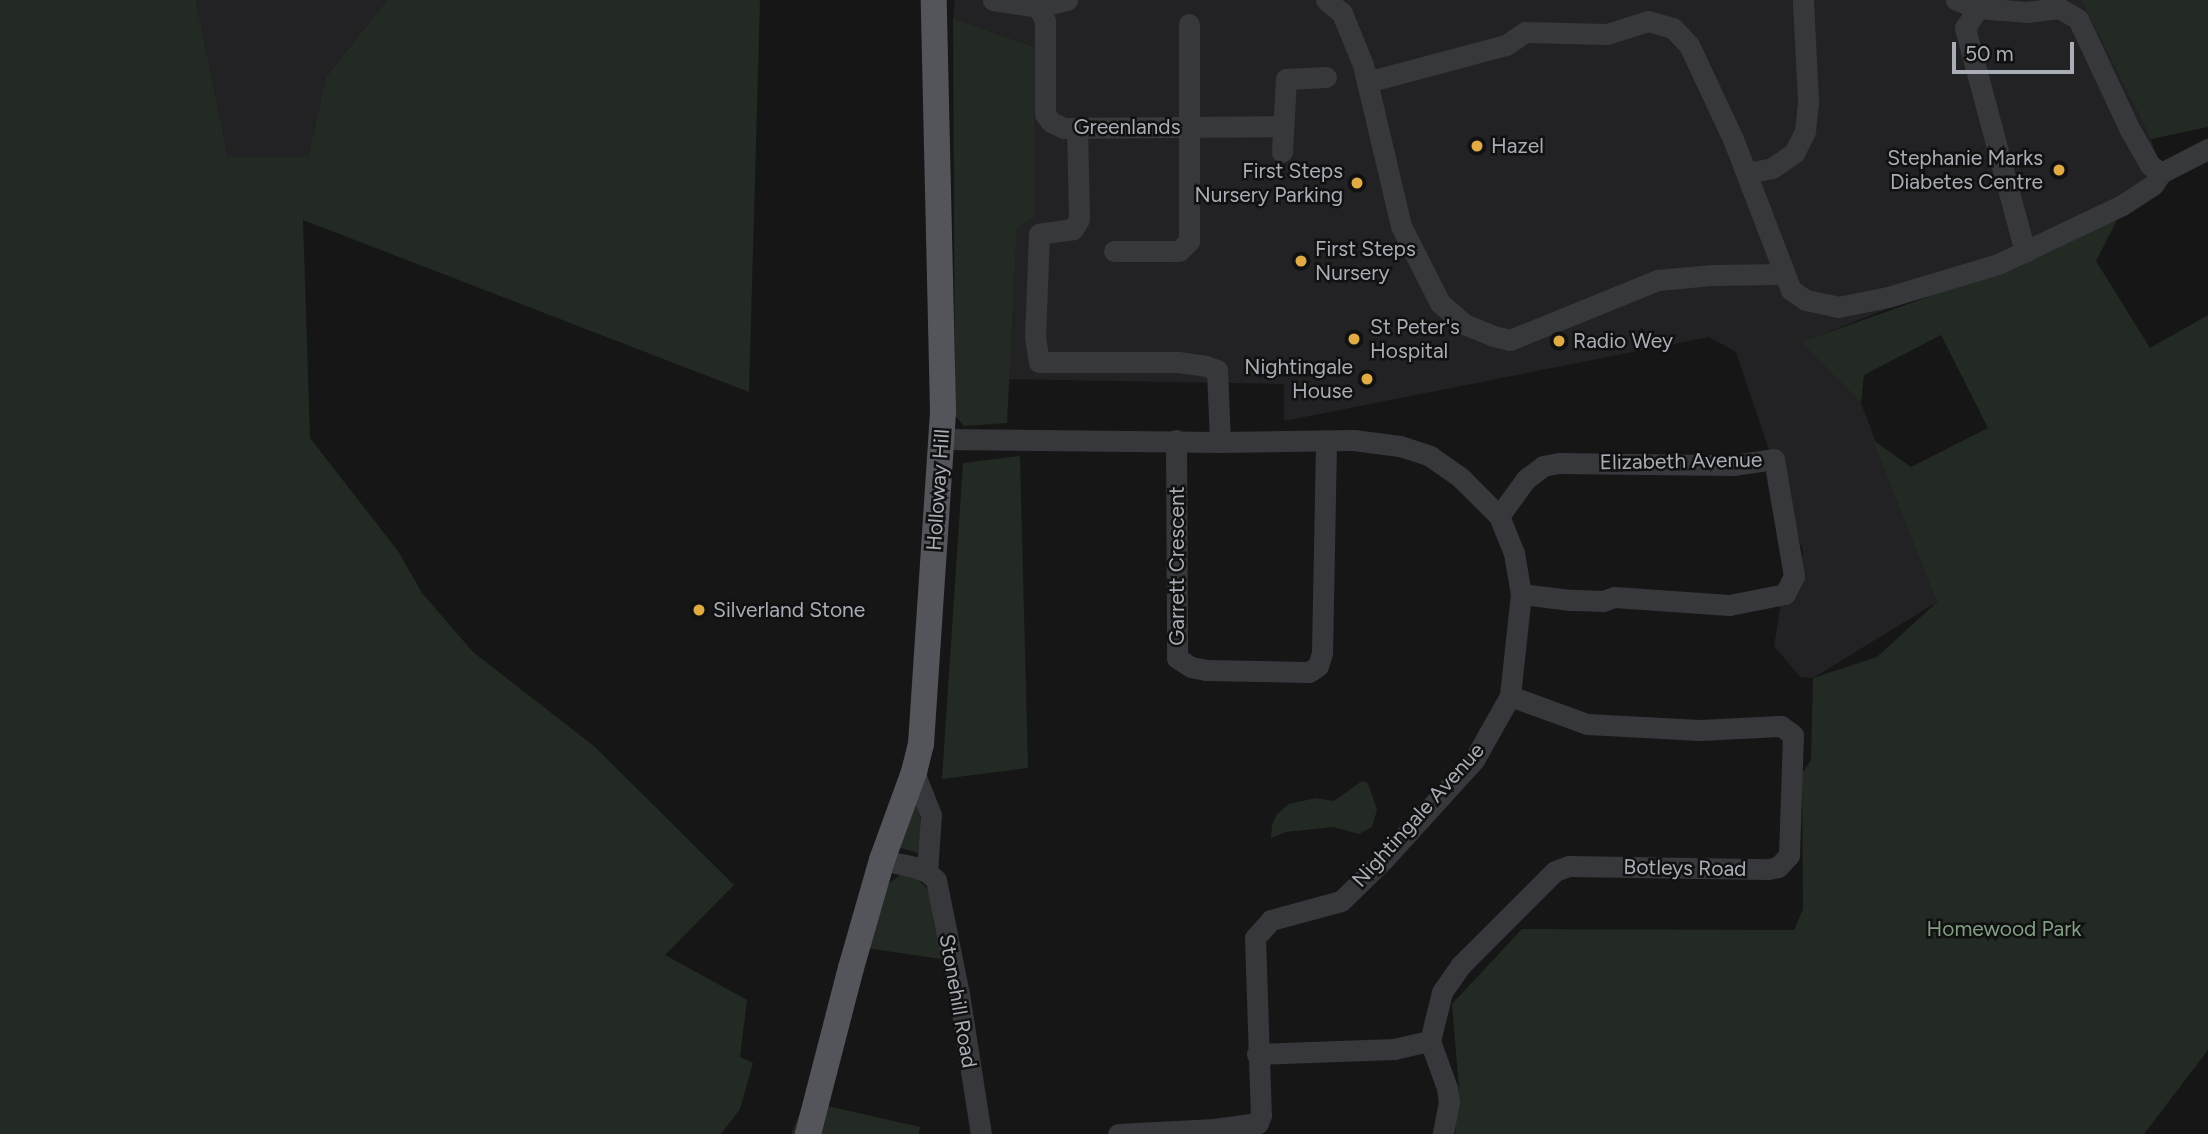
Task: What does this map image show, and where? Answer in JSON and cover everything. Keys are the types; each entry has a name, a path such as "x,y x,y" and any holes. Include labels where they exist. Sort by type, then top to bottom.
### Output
{"main road":[{"name":"Holloway Hill","path":"808,1134 882,860 914,772 921,744 927,688 942,439 934,0"}],"street":[{"path":"993,0 1038,7 1067,0"},
{"path":"1326,0 1342,13 1351,29 1367,82 1401,226 1440,303 1464,324 1510,340 1658,280 1712,275 1782,274"},
{"path":"1747,173 1772,168 1794,153 1805,131 1808,100 1803,0"},
{"path":"1956,0 1979,8 2027,12 2059,8 2078,19 2129,128 2150,165 2161,173"},
{"name":"Greenlands","path":"1038,7 1045,21 1045,114 1051,122 1064,128 1282,126"},
{"path":"1979,8 1965,28 2025,252"},
{"path":"1367,82 1506,45 1525,32 1607,34 1648,21 1673,28 1689,45 1747,173 1782,274 1791,290 1805,300 1838,307 1888,297 1998,264 2122,205 2153,185 2161,173 2208,149"},
{"path":"1114,251 1179,251 1189,242 1189,24"},
{"path":"1282,152 1286,79 1326,77"},
{"path":"1077,128 1079,219 1073,229 1039,234 1035,337 1039,362 1178,362 1217,370 1220,442"},
{"name":"Nightingale Avenue","path":"942,439 1220,442 1353,440 1416,450 1461,478 1499,516 1514,553 1521,594 1510,696 1474,760 1384,859 1341,901 1306,913 1271,920 1262,926 1255,938 1257,1054 1264,1128 1118,1134"},
{"name":"Garrett Crescent","path":"1176,440 1177,658 1191,667 1206,670 1309,672 1318,666 1322,653 1326,442"},
{"name":"Elizabeth Avenue","path":"1499,516 1526,479 1543,466 1559,463 1733,464 1773,459 1794,576 1785,594 1729,605 1626,598 1570,600 1521,594"},
{"name":"Botleys Road","path":"1430,1041 1442,992 1460,966 1555,871 1569,866 1768,869 1784,862 1791,846 1793,735 1781,726 1700,730 1587,724 1510,696"},
{"name":"Stonehill Road","path":"914,772 931,815 927,872 936,880 959,994 981,1134"},
{"path":"882,860 927,872"},
{"path":"1257,1054 1394,1049 1430,1041 1447,1088 1449,1102 1443,1134"}],"shaded area":[{"path":"196,0 387,0 326,77 308,157 228,157"},
{"name":"St Peter's Hospital","path":"955,0 2081,0 2151,139 2161,173 2117,220 1802,342 1861,403 1937,602 1813,678 1800,677 1774,646 1781,604 1798,586 1803,551 1736,352 1709,337 1284,421 1284,384 1009,379 1017,228 1034,47 953,18"}],"green space":[{"path":"0,0 196,0 228,157 308,157 326,77 387,0 760,0 749,392 303,220 310,438 398,551 422,593 473,652 595,747 734,885 665,955 747,1000 740,1057 753,1063 740,1109 721,1134 0,1134"},
{"path":"2081,0 2208,0 2208,127 2151,139"},
{"path":"953,18 1034,47 1034,216 1017,229 1007,423 964,426 955,415"},
{"name":"Homewood Park","path":"2117,220 2096,261 2150,348 2208,315 2208,1049 2205,1054 2144,1134 1455,1134 1459,1089 1452,1004 1522,929 1794,930 1803,909 1802,774 1811,760 1813,678 1877,657 1937,602 1873,440 1911,467 1988,428 1941,335 1864,375 1861,403 1801,342 1928,297"},
{"path":"1020,456 1028,768 942,779 963,463"},
{"path":"1362,781 1368,783 1377,810 1372,827 1359,834 1333,827 1286,832 1271,838 1272,825 1277,814 1289,804 1316,798 1334,801"},
{"path":"917,793 921,828 922,854 897,847"},
{"path":"901,874 913,875 931,892 941,959 866,948 885,887"},
{"path":"805,1101 920,1127 919,1134 791,1134"}],"place":[{"name":"Hazel","path":"1477,146"},
{"name":"Stephanie Marks Diabetes Centre","path":"2059,170"},
{"name":"First Steps Nursery Parking","path":"1357,183"},
{"name":"First Steps Nursery","path":"1301,261"},
{"name":"St Peter's Hospital","path":"1354,339"},
{"name":"Radio Wey","path":"1559,341"},
{"name":"Nightingale House","path":"1367,379"},
{"name":"Silverland Stone","path":"699,610"}]}
